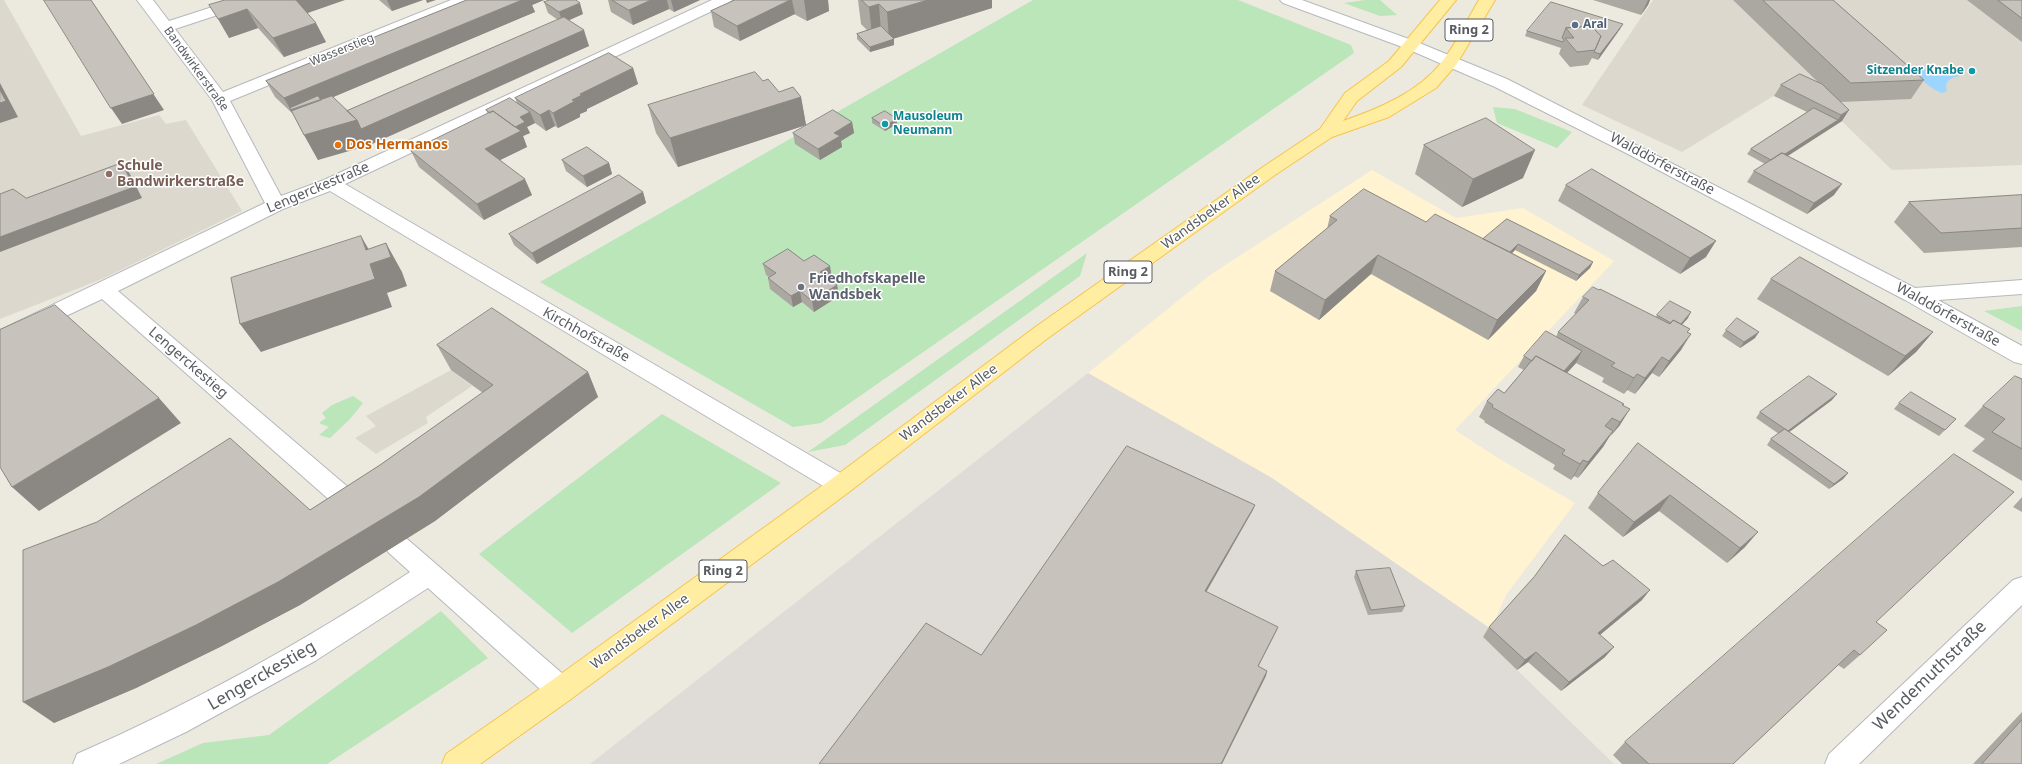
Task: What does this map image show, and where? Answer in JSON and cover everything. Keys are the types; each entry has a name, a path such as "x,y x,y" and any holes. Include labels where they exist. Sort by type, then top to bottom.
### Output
{"main road":[{"name":"Ring 2","path":"1326,133 1351,97 1395,64 1448,0"},
{"name":"Ring 2","path":"1451,61 1487,0"},
{"name":"Wandsbeker Allee","path":"456,764 561,690 841,485 1041,333 1269,171 1326,133 1383,113 1430,84 1441,74 1451,61"}],"street":[{"name":"Bandwirkerstraße","path":"145,0 220,99 276,205"},
{"path":"165,27 249,0"},
{"name":"Wasserstieg","path":"220,99 464,0"},
{"name":"Lengerckestraße","path":"0,339 104,290 276,205 331,184 724,0"},
{"name":"Walddörferstraße","path":"1288,0 1451,61 1564,114 1912,295 2022,356"},
{"name":"Kirchhofstraße","path":"331,184 459,262 656,375 841,485"},
{"path":"1912,295 2022,287"},
{"name":"Lengerckestieg","path":"104,290 362,514"},
{"path":"396,545 429,572 561,690"},
{"name":"Lengerckestieg","path":"87,764 203,710 282,666 364,617 429,572"},
{"name":"Wendemuthstraße","path":"1839,764 2022,588"}],"shaded area":[{"name":"Schule Bandwirkerstraße","path":"0,0 4,0 81,136 159,115 166,124 186,120 242,211 102,279 0,319"},
{"path":"1653,0 2022,0 2022,165 1892,170 1816,96 1793,84 1682,152 1582,105"},
{"path":"1372,170 1456,218 1523,208 1614,261 1455,430 1498,458 1575,503 1506,595 1491,629 1272,478 1088,373 1210,275"},
{"path":"451,370 472,386 426,417 428,423 376,454 355,438 376,426 366,416"},
{"path":"1088,373 1272,478 1491,629 1483,637 1614,764 590,764"}],"green space":[{"path":"1033,0 1238,0 1351,45 1354,53 821,423 793,427 540,282"},
{"path":"1365,0 1380,0 1397,15 1380,16 1344,3"},
{"path":"1493,107 1515,109 1572,132 1557,148 1497,123"},
{"path":"1087,253 1080,276 845,445 808,452"},
{"path":"2022,306 2022,331 1984,311"},
{"path":"353,396 363,403 350,419 330,438 319,435 329,427 319,423 326,418 322,413 332,405"},
{"path":"662,414 781,483 572,633 479,554"},
{"path":"441,611 488,658 327,764 156,764 203,743 269,735"}],"water":[{"path":"1909,65 1935,72 1946,68 1964,72 1962,76 1952,78 1946,84 1947,91 1942,93 1935,90 1902,66"}],"building":[{"path":"44,0 91,0 154,94 111,108"},
{"path":"225,0 296,0 316,23 273,38 247,9 218,19 209,5"},
{"path":"467,0 522,0 284,98 266,81"},
{"path":"550,0 576,0 580,3 559,12 544,2"},
{"path":"612,0 651,0 629,10"},
{"path":"735,0 790,0 737,26 711,11"},
{"path":"862,0 928,0 887,12 879,4 869,7"},
{"path":"1763,0 1833,0 1924,80 1851,83"},
{"path":"1998,0 2022,0 2022,18"},
{"path":"1551,2 1623,24 1600,54 1594,52 1601,36 1591,26 1566,28 1562,38 1564,40 1563,42 1527,31"},
{"path":"564,17 584,30 361,129 357,120 347,111"},
{"path":"881,26 894,39 870,47 857,34"},
{"path":"1591,26 1601,36 1595,50 1577,52 1565,38 1574,38 1566,28"},
{"path":"609,53 633,68 580,94 582,95 572,100 575,101 553,113 549,110 540,115 515,98"},
{"path":"755,72 763,81 768,79 779,92 793,87 801,97 670,138 648,105"},
{"path":"1800,74 1822,84 1849,110 1841,115 1781,85"},
{"path":"0,90 6,101 0,103"},
{"path":"318,96 321,100 291,111 290,108"},
{"path":"332,96 357,120 304,135 291,110"},
{"path":"510,98 530,112 520,117 525,122 515,127 493,111 490,113 486,110"},
{"path":"1814,108 1838,120 1785,154 1782,153 1771,160 1751,149"},
{"path":"833,110 852,122 834,133 840,136 818,149 793,133"},
{"path":"493,111 521,131 485,149 525,179 477,204 411,151"},
{"path":"885,111 897,119 884,126 872,118"},
{"path":"1486,118 1535,150 1473,179 1424,145"},
{"path":"587,147 609,163 583,176 562,160"},
{"path":"1782,153 1842,184 1814,203 1754,171"},
{"path":"122,163 134,187 0,237 0,194 13,189 26,198"},
{"path":"1592,169 1716,241 1690,258 1566,185"},
{"path":"619,175 643,192 532,253 509,234"},
{"path":"1364,189 1426,222 1435,214 1546,271 1497,320 1378,255 1325,300 1275,271 1337,220 1330,216"},
{"path":"2022,195 2022,228 1941,233 1909,202"},
{"path":"1507,219 1593,262 1579,275 1518,244 1510,252 1483,239"},
{"path":"361,236 366,250 386,243 391,257 370,264 375,279 240,324 231,278"},
{"name":"Friedhofskapelle Wandsbek","path":"788,249 804,261 814,255 830,266 820,272 837,285 812,301 800,291 791,296 768,278 776,273 763,264"},
{"path":"1800,257 1933,332 1905,356 1771,279"},
{"path":"1593,287 1599,290 1600,289 1670,324 1673,320 1690,329 1687,332 1691,334 1669,361 1662,357 1645,378 1637,374 1634,378 1611,366 1615,363 1558,332 1589,300 1583,297"},
{"path":"1670,301 1691,312 1681,324 1673,320 1671,323 1657,315"},
{"path":"55,305 159,398 12,487 0,467 0,330"},
{"path":"492,308 588,372 419,497 278,582 196,625 108,667 23,702 23,550 97,522 230,438 310,510 380,465 493,385 437,345"},
{"path":"1737,318 1759,332 1744,342 1726,330"},
{"path":"1546,331 1582,351 1564,371 1536,356 1532,361 1524,356"},
{"path":"1536,356 1624,404 1622,405 1630,409 1620,422 1612,418 1605,426 1613,431 1588,462 1583,460 1580,464 1562,454 1565,450 1492,407 1493,405 1487,401 1498,389 1504,393"},
{"path":"1809,376 1837,394 1788,431 1760,412"},
{"path":"2015,376 2022,379 2022,449 1992,432 2005,419 1983,406"},
{"path":"1911,392 1956,419 1945,430 1899,403"},
{"path":"1785,429 1848,473 1834,484 1771,439"},
{"path":"1638,443 1758,532 1740,548 1670,495 1634,522 1598,493"},
{"path":"1127,446 1255,505 1205,591 1278,627 1258,666 1267,671 1221,764 819,764 926,623 981,655"},
{"path":"1954,454 2014,492 1876,622 1887,630 1860,655 1854,650 1733,764 1649,764 1625,742"},
{"path":"1565,535 1603,566 1613,560 1650,590 1598,633 1614,647 1569,682 1536,652 1525,660 1489,627 1534,577"},
{"path":"1390,568 1405,606 1371,610 1356,571"},
{"path":"2022,720 2022,764 1982,764"}],"place":[{"name":"Aral","path":"1575,25"},
{"name":"Sitzender Knabe","path":"1972,71"},
{"name":"Mausoleum Neumann","path":"885,124"},
{"name":"Dos Hermanos","path":"338,145"},
{"name":"Schule Bandwirkerstraße","path":"109,174"},
{"name":"Friedhofskapelle Wandsbek","path":"801,287"}]}
